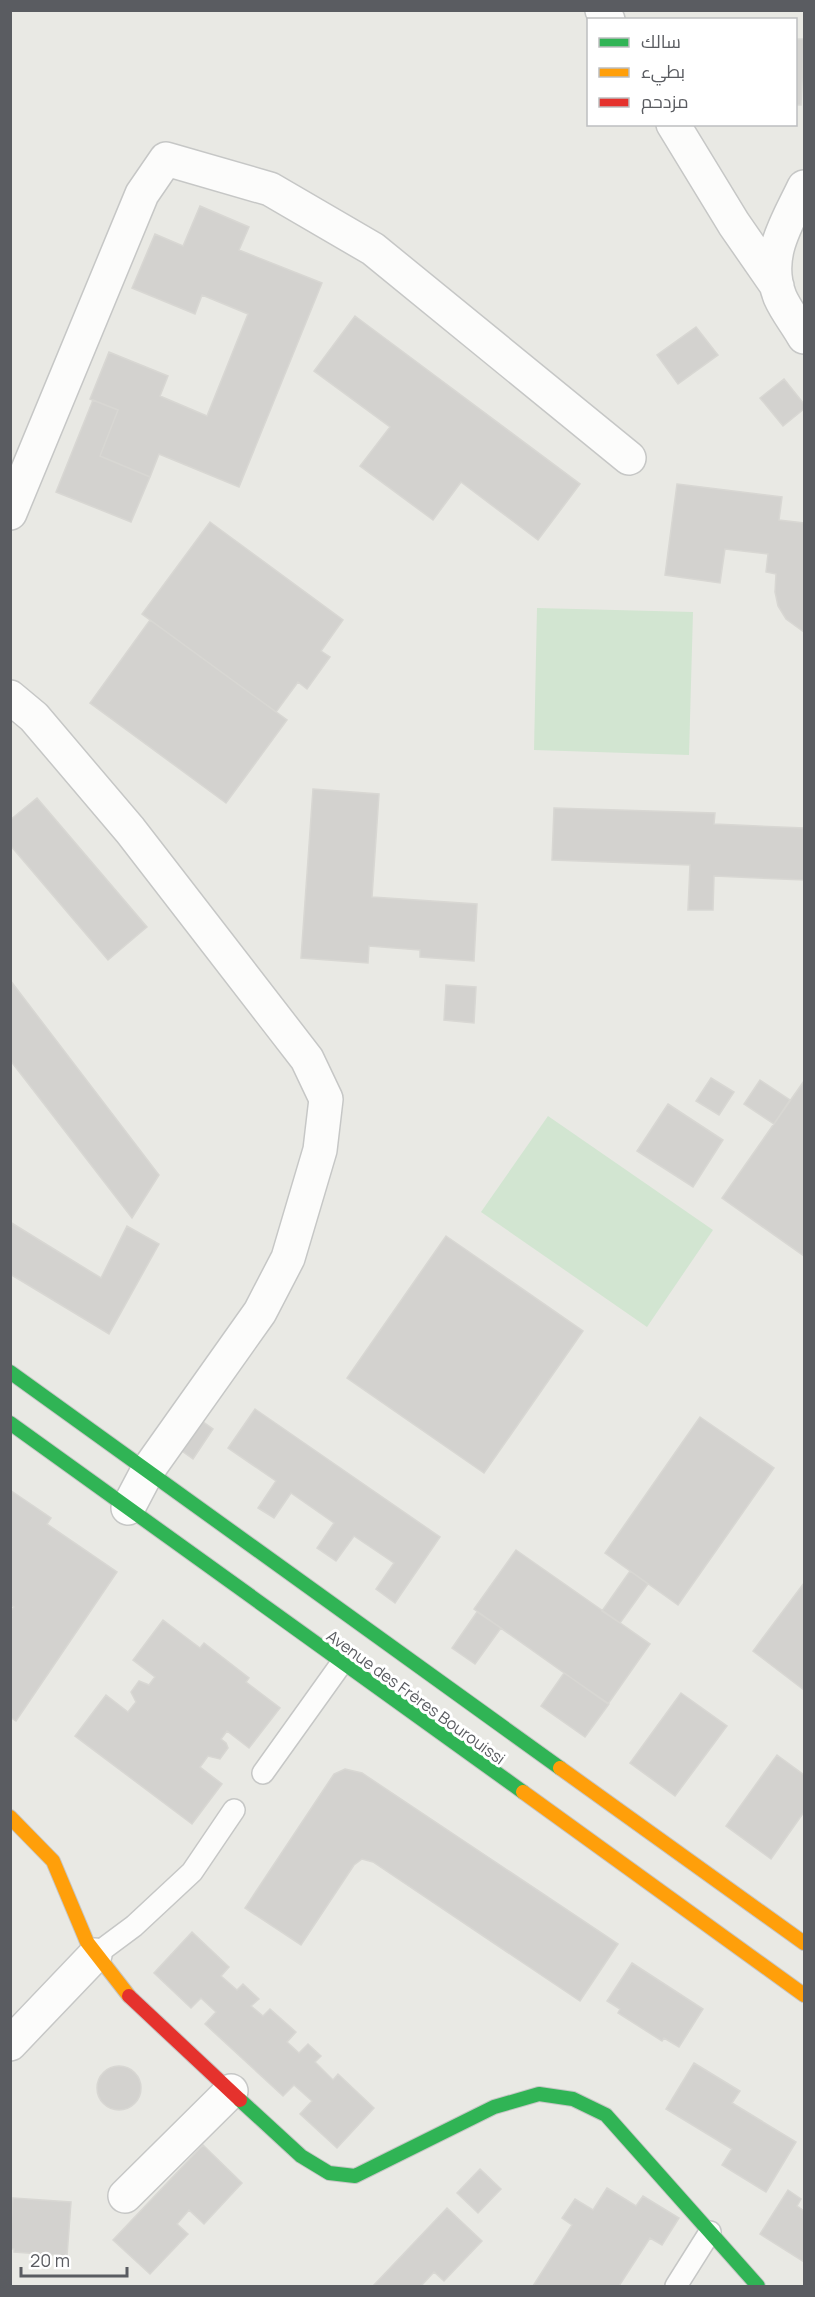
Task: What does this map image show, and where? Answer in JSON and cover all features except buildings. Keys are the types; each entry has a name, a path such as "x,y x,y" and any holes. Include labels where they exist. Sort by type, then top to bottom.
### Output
{"main road":[{"path":"10,1372 804,1943"},
{"name":"Avenue des Frères Bourouissi","path":"10,1423 341,1664 804,1995"},
{"path":"10,1817 53,1861 87,1942 131,1999 301,2156 329,2173 355,2176 494,2107 539,2094 573,2099 606,2115 758,2286"}],"street":[{"path":"674,126 734,224 777,286"},
{"path":"10,513 142,194 166,159 270,189 373,249 629,458"},
{"path":"804,187 776,245 774,271 780,297 804,337"},
{"path":"10,697 34,717 130,830 307,1059 326,1099 320,1150 288,1258 260,1312 148,1470 128,1508"},
{"path":"10,2044 95,1955"},
{"path":"125,2196 231,2091"}],"lane":[{"path":"262,1773 341,1664"},
{"path":"95,1955 134,1926 192,1872 234,1810"},
{"path":"676,2286 710,2232"}],"green space":[{"path":"537,608 693,612 689,755 534,750"},
{"path":"548,1116 713,1230 647,1327 481,1212"}],"traffic: fast":[{"path":"10,1372 560,1768"},
{"path":"10,1423 523,1792"},
{"path":"240,2100 301,2156 329,2173 355,2176 494,2107 539,2094 573,2099 606,2115 758,2286"}],"traffic: slow":[{"path":"560,1768 804,1943"},
{"path":"523,1792 804,1995"},
{"path":"10,1817 53,1861 87,1942 129,1996"}],"traffic: jam":[{"path":"129,1996 240,2100"}]}
